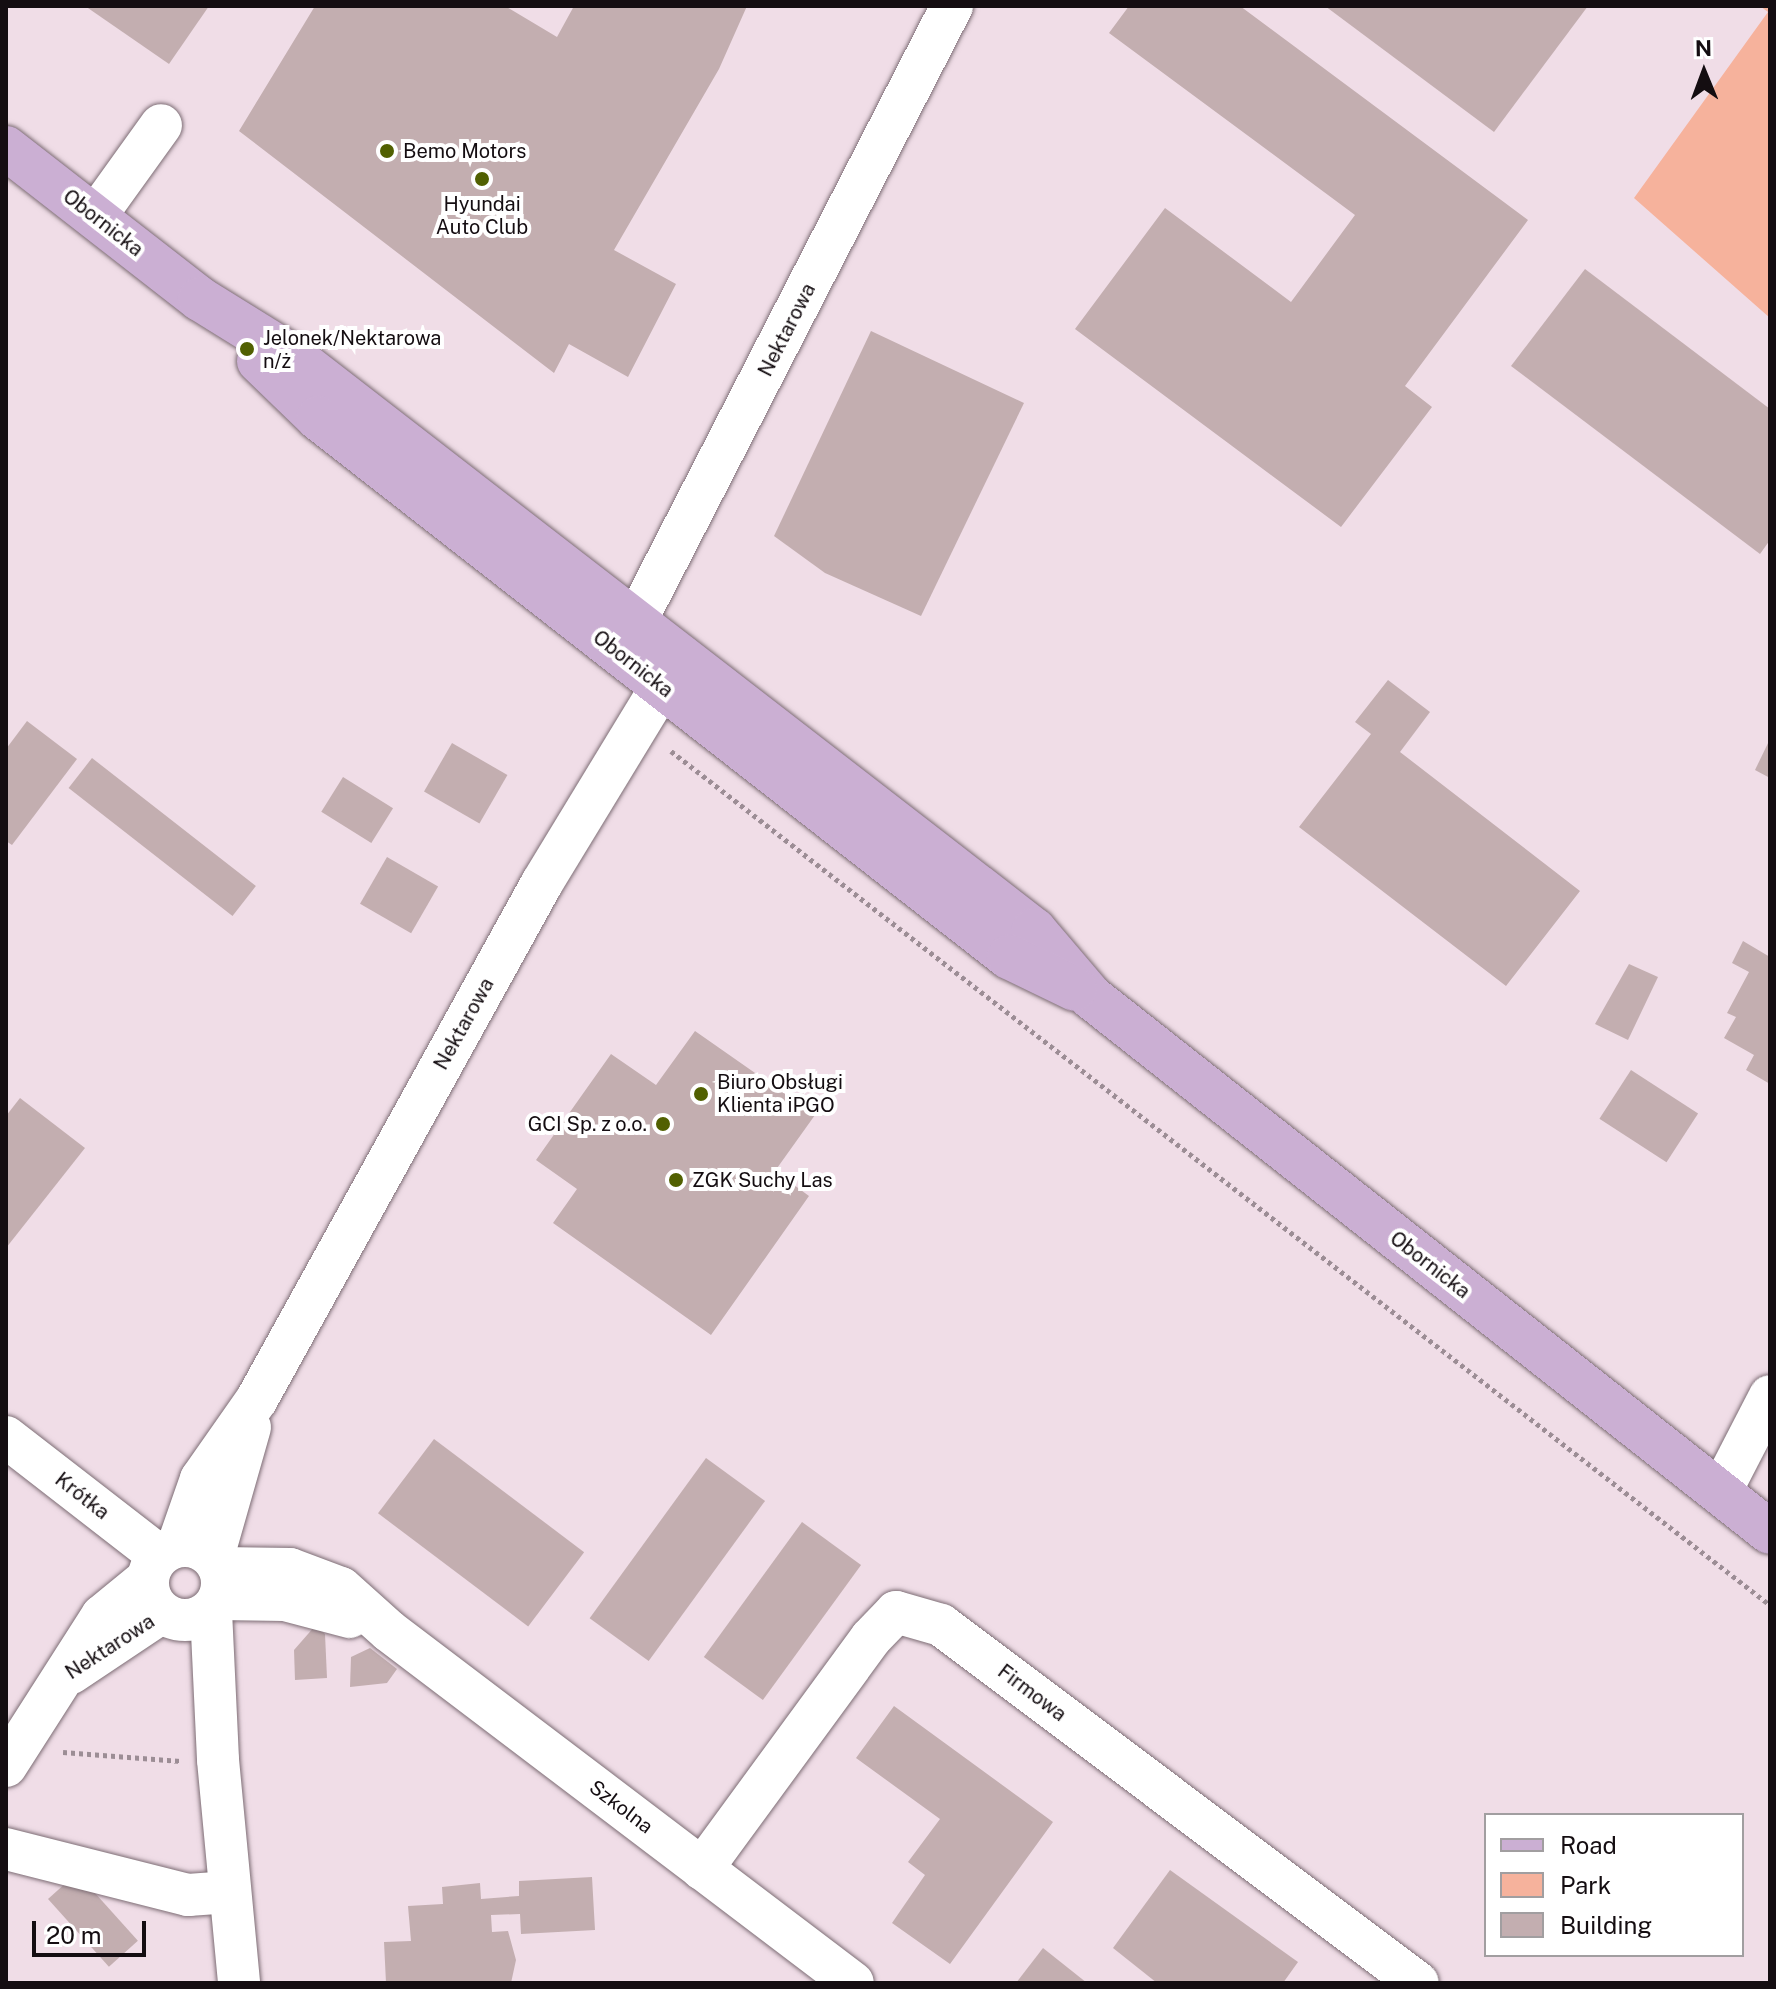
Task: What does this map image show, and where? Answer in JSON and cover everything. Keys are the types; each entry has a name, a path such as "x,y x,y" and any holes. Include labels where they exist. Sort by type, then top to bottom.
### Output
{"main road":[{"name":"Obornicka","path":"6,148 200,299 295,358 671,670 1034,930 1091,997 1770,1532"}],"street":[{"name":"Nektarowa","path":"628,637 952,6"},
{"path":"95,217 161,125"},
{"name":"Nektarowa","path":"6,1766 59,1680 187,1583 201,1479 257,1399 542,883 671,670"},
{"path":"1720,1493 1770,1396"},
{"name":"Krótka","path":"6,1437 187,1583"},
{"name":"Szkolna","path":"187,1583 290,1569 341,1588 389,1631 853,1983"},
{"path":"187,1583 204,1761 230,1892 239,1983"},
{"name":"Firmowa","path":"702,1869 871,1638 896,1612 941,1625 1418,1983"},
{"path":"6,1849 188,1895 230,1892"}],"path":[{"path":"671,751 1770,1605"},
{"path":"52,1751 204,1761"}],"green space":[{"path":"1760,6 1770,6 1770,318 1634,198 1768,12"}],"building":[{"path":"85,6 209,6 169,64"},
{"path":"315,6 505,6 557,37 574,6 747,6 719,69 614,250 676,284 628,377 569,344 554,373 239,131"},
{"path":"1129,6 1240,6 1528,220 1405,386 1432,407 1341,527 1075,329 1165,208 1291,302 1355,215 1109,33"},
{"path":"1325,6 1588,6 1494,132"},
{"path":"1585,269 1770,409 1770,540 1760,554 1511,366"},
{"path":"871,331 1024,403 921,616 825,573 774,536"},
{"path":"1388,680 1430,712 1400,752 1580,891 1506,986 1299,827 1371,734 1355,722"},
{"path":"27,721 77,759 12,845 6,841 6,749"},
{"path":"1770,739 1770,778 1755,770"},
{"path":"452,743 507,775 479,823 424,791"},
{"path":"92,758 256,886 233,916 69,788"},
{"path":"343,777 393,808 371,843 321,812"},
{"path":"387,857 438,886 411,933 360,904"},
{"path":"1743,941 1770,957 1770,1084 1746,1070 1754,1055 1724,1038 1736,1017 1727,1013 1749,972 1732,963"},
{"path":"1629,964 1658,977 1628,1040 1595,1024"},
{"name":"ZGK Suchy Las","path":"695,1031 815,1115 775,1171 809,1196 711,1335 553,1223 577,1189 536,1160 611,1054 656,1085"},
{"path":"1631,1070 1698,1114 1667,1162 1599,1119"},
{"path":"20,1098 85,1148 6,1248 6,1116"},
{"path":"434,1439 584,1552 528,1626 378,1513"},
{"path":"706,1458 765,1501 649,1661 590,1618"},
{"path":"802,1522 861,1565 763,1700 704,1657"},
{"path":"315,1626 325,1634 327,1678 295,1680 294,1650"},
{"path":"370,1648 397,1669 387,1683 350,1687 351,1657"},
{"path":"894,1706 1053,1822 950,1964 892,1923 925,1875 908,1862 940,1819 856,1758"},
{"path":"1170,1870 1298,1962 1283,1983 1157,1983 1113,1948"},
{"path":"77,1873 138,1941 109,1967 48,1899"},
{"path":"592,1877 595,1930 521,1934 520,1914 491,1915 492,1932 508,1931 516,1960 511,1983 386,1983 384,1942 411,1941 408,1906 443,1904 442,1887 480,1883 481,1899 519,1896 519,1881"},
{"path":"1043,1948 1087,1983 1016,1983"}],"place":[{"name":"Bemo Motors","path":"387,151"},
{"name":"Hyundai Auto Club","path":"482,179"},
{"name":"Jelonek/Nektarowa n/ż","path":"247,349"},
{"name":"Biuro Obsługi Klienta iPGO","path":"701,1094"},
{"name":"GCI Sp. z o.o.","path":"663,1124"},
{"name":"ZGK Suchy Las","path":"676,1180"}]}
